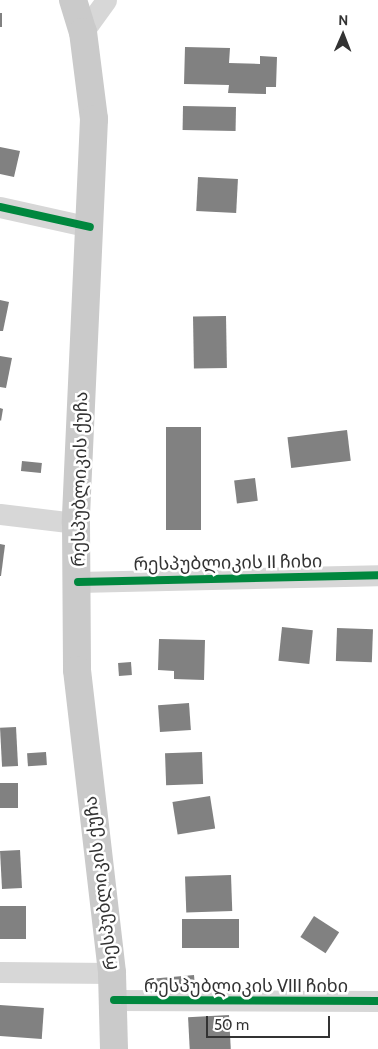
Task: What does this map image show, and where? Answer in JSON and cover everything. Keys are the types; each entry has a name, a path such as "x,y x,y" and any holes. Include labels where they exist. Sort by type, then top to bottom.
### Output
{"main road":[{"name":"რესპუბლიკის ქუჩა","path":"73,0 83,32 94,119 76,523 78,582 77,670 112,973 114,1049"}],"street":[{"path":"83,32 106,0"},
{"path":"0,207 90,227"},
{"path":"0,514 76,523"},
{"name":"რესპუბლიკის II ჩიხი","path":"78,582 378,575"},
{"path":"0,972 112,973"},
{"name":"რესპუბლიკის VIII ჩიხი","path":"114,1000 378,1001"}],"building":[{"path":"0,13 2,13 2,27 0,27"},
{"path":"185,47 230,48 229,63 260,64 260,56 277,57 276,87 266,87 266,94 228,93 229,85 184,84"},
{"path":"183,106 236,107 236,131 183,130"},
{"path":"0,147 20,151 14,177 0,174"},
{"path":"198,177 238,179 236,213 196,211"},
{"path":"0,300 9,302 3,331 0,331"},
{"path":"226,316 227,368 194,369 193,317"},
{"path":"0,356 12,358 6,388 0,387"},
{"path":"0,408 3,409 1,421 0,420"},
{"path":"166,427 201,427 201,530 166,530"},
{"path":"347,430 351,461 291,468 287,437"},
{"path":"22,461 42,463 41,473 21,471"},
{"path":"255,478 258,501 237,503 234,481"},
{"path":"0,544 5,545 1,576 0,576"},
{"path":"282,627 313,630 309,664 278,661"},
{"path":"337,628 373,629 372,662 336,661"},
{"path":"159,639 205,640 204,680 174,679 174,671 158,670"},
{"path":"131,662 132,675 119,676 118,663"},
{"path":"189,703 191,730 160,732 158,705"},
{"path":"16,727 18,766 2,767 0,728"},
{"path":"46,752 47,765 28,766 27,753"},
{"path":"202,752 203,784 166,785 165,753"},
{"path":"0,783 18,783 18,808 0,808"},
{"path":"210,796 215,829 178,835 172,802"},
{"path":"20,850 22,888 2,889 0,851"},
{"path":"231,875 232,911 186,913 185,877"},
{"path":"0,906 26,906 26,939 0,939"},
{"path":"314,916 339,932 326,953 300,937"},
{"path":"182,919 239,919 239,948 182,948"},
{"path":"194,975 195,987 147,991 146,979"},
{"path":"0,1005 44,1008 42,1039 0,1036"},
{"path":"229,1015 231,1049 190,1049 188,1017"}],"cycle path":[{"path":"0,207 90,227"},
{"path":"78,582 378,575"},
{"path":"114,1000 378,1001"}]}
